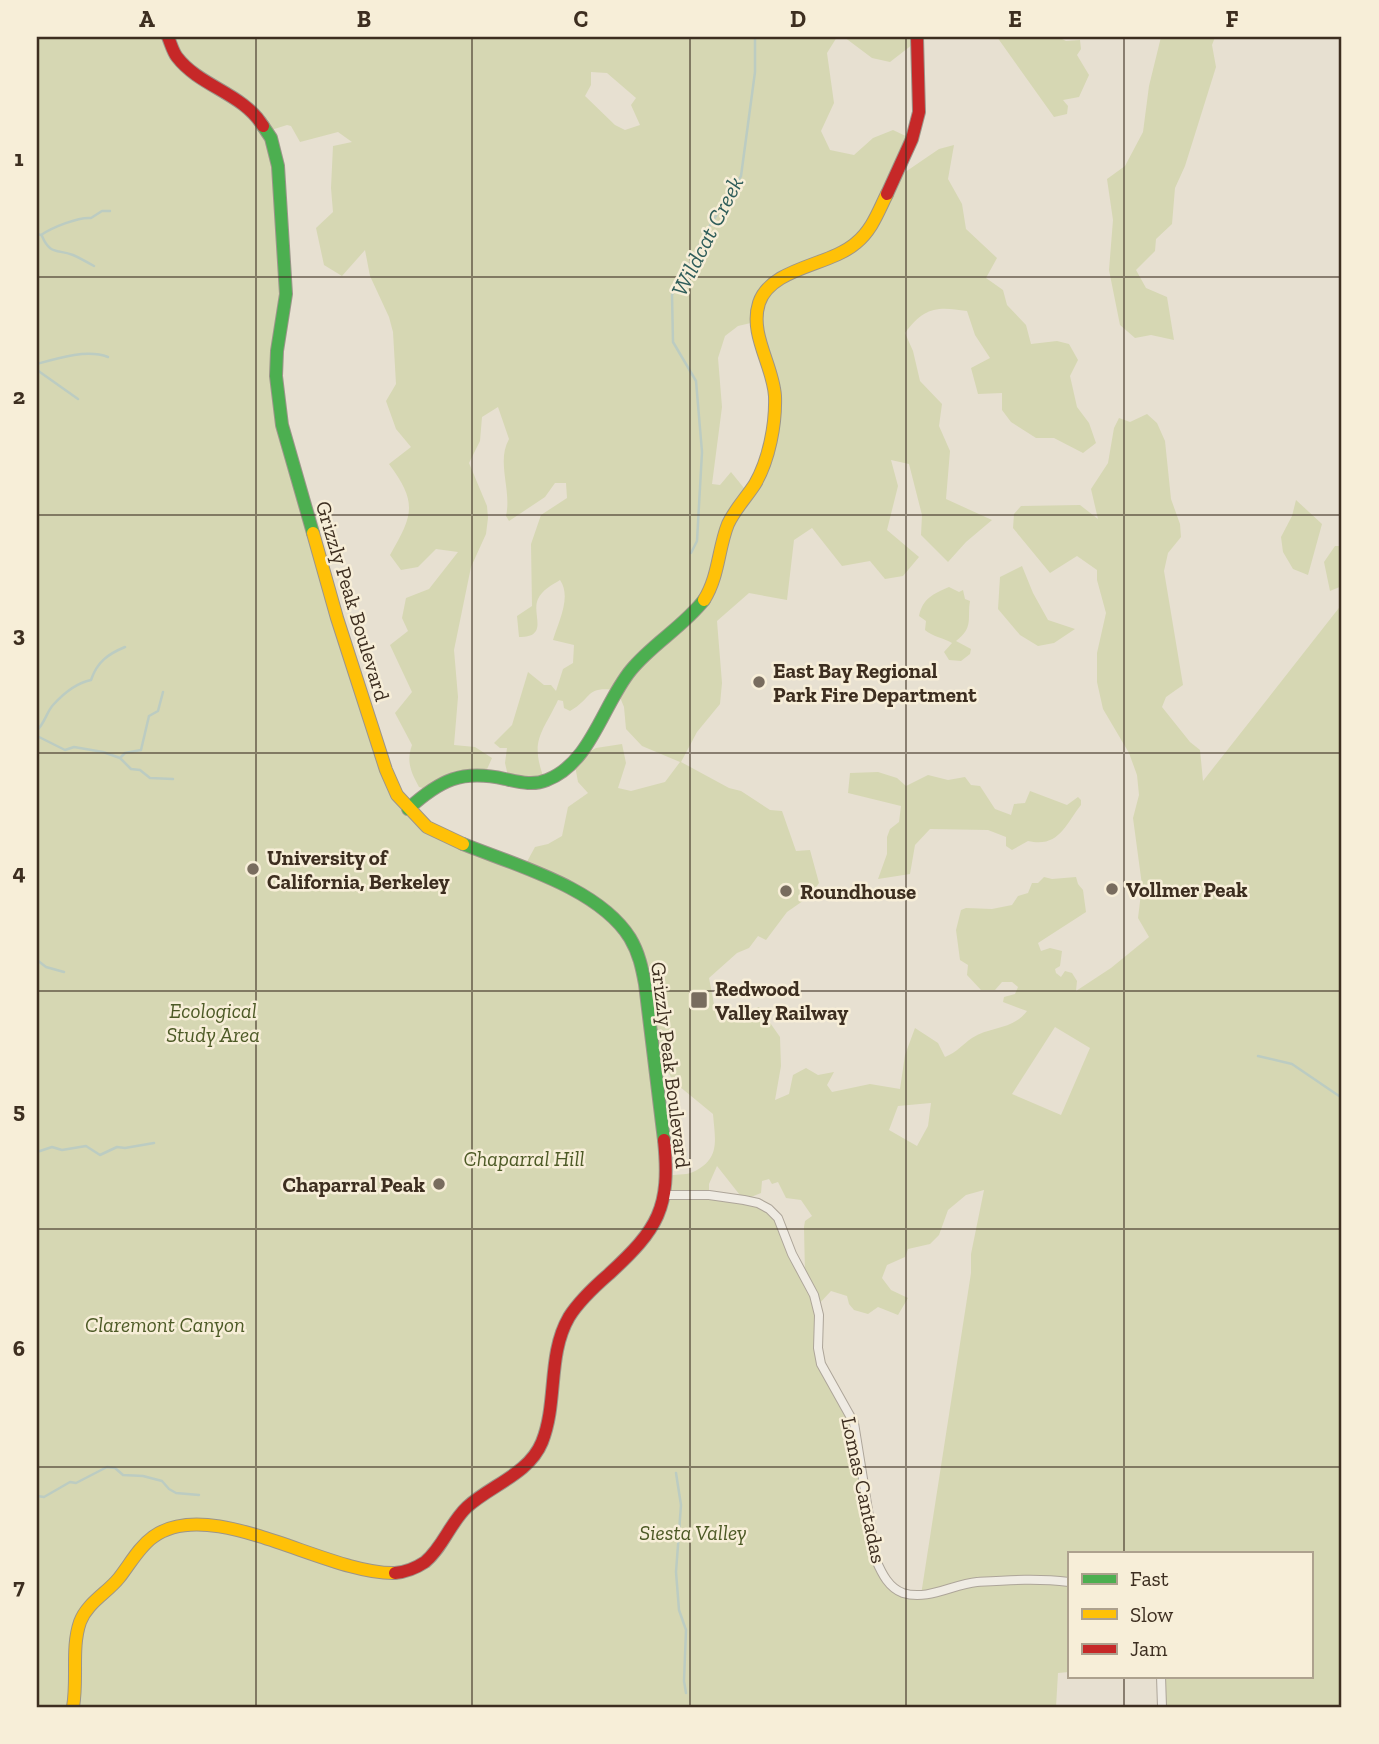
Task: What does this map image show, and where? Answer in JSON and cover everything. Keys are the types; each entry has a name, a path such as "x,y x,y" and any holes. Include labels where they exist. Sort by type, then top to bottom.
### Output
{"street":[{"name":"Grizzly Peak Boulevard","path":"74,1707 77,1691 77,1637 86,1610 113,1585 148,1540 177,1524 196,1522 219,1525 360,1570 381,1574 414,1569 430,1559 464,1509 527,1463 541,1444 561,1341 569,1319 583,1300 639,1245 657,1220 666,1195 666,1162 645,984 640,959 629,937 613,918 590,900 560,884 427,827 397,795 386,770 361,695 282,425 276,376 286,294 275,148 269,132 252,110 239,99 184,66 173,52 169,37"},
{"path":"408,809 429,790 449,779 467,775 527,785 545,781 560,773 574,760 631,669 702,602 718,572 726,530 733,513 748,494 763,466 774,416 775,391 770,369 758,340 755,322 759,303 765,290 845,251 870,229 912,139 919,113 917,37"},
{"name":"Lomas Cantadas","path":"666,1195 709,1195 744,1200 758,1203 778,1218 792,1254 814,1295 819,1315 818,1348 821,1364 854,1423 876,1560 887,1580 900,1591 916,1595 969,1584 1012,1579 1068,1582"},
{"path":"1161,1678 1162,1707"}],"green space":[{"path":"37,37 837,37 827,53 834,103 821,131 830,150 854,155 873,138 893,130 912,139 895,179 939,149 954,145 948,179 962,204 966,229 997,258 986,278 1003,290 1007,305 1026,325 1031,344 1057,341 1069,344 1078,360 1070,376 1077,407 1089,423 1096,443 1083,453 1054,438 1036,438 1011,422 1002,410 1002,393 978,394 971,368 990,358 975,335 967,311 939,309 925,313 905,333 913,351 920,381 942,404 939,426 950,451 946,499 992,520 948,562 921,535 922,515 909,464 891,460 898,486 887,530 919,557 903,576 885,579 870,561 842,566 812,528 794,540 787,600 749,593 717,621 722,683 720,704 697,732 681,762 729,788 741,791 770,810 782,811 796,851 810,850 819,883 810,896 787,912 766,940 758,936 749,948 737,953 709,978 717,1020 737,1017 759,1007 780,1037 781,1066 775,1100 789,1094 793,1075 806,1068 818,1075 834,1072 827,1085 832,1092 870,1084 900,1089 905,1055 915,1028 938,1043 945,1057 979,1034 1015,1022 1027,1011 1003,1002 1004,997 1015,994 1018,987 1012,982 1002,982 995,990 981,990 967,975 968,965 960,960 956,930 961,910 1012,905 1018,896 1028,893 1032,883 1038,883 1044,877 1076,877 1083,890 1086,912 1038,943 1041,951 1050,948 1062,951 1056,973 1061,977 1065,971 1072,973 1077,981 1076,991 1111,968 1149,937 1138,918 1142,885 1133,818 1139,795 1137,775 1129,753 1103,709 1097,682 1097,653 1106,613 1097,570 1077,556 1050,573 1013,528 1014,514 1021,506 1080,505 1098,519 1091,489 1108,463 1114,428 1119,418 1130,422 1147,414 1157,423 1165,441 1171,499 1180,524 1181,537 1168,553 1164,571 1183,685 1166,697 1162,707 1190,742 1200,750 1203,781 1342,604 1342,1707 1162,1707 1161,1678 1312,1678 1312,1552 1068,1552 1068,1672 1058,1673 1056,1707 37,1707","holes":["591,72 607,73 636,98 631,105 640,125 625,130 615,125 585,96 591,85","287,125 291,126 300,142 338,132 352,142 333,146 333,212 316,228 324,265 342,276 365,250 370,276 393,332 396,384 386,401 396,429 411,447 389,464 405,489 409,509 404,529 390,555 401,570 418,567 436,549 458,552 429,589 406,598 402,618 408,631 390,645 412,692 395,713 412,745 410,767 419,787 430,790 484,776 492,758 475,747 454,745 458,697 454,650 471,567 486,534 488,518 487,506 469,463 480,441 482,417 498,407 509,439 504,457 506,516 509,521 545,497 555,483 566,483 567,498 541,515 531,544 532,606 517,616 519,637 528,636 537,629 538,599 545,590 560,580 565,594 561,618 553,640 574,645 573,663 563,669 556,691 551,685 544,685 528,672 512,725 494,743 500,748 507,748 505,763 508,776 545,781 540,767 538,746 558,700 563,701 564,708 570,711 594,691 606,689 617,690 624,707 626,729 642,746 680,762 665,782 631,791 618,788 626,763 622,744 596,748 574,760 578,782 588,793 568,807 562,836 548,844 535,847 523,869 427,827 386,770 278,400 286,294 275,158 268,131","755,322 774,416 748,493 731,472 720,485 712,484 722,407 718,358 725,336 738,326","1055,1027 1090,1048 1061,1115 1012,1094","654,1049 674,1082 713,1114 715,1132 712,1155 702,1167 693,1172 667,1177","931,1103 928,1126 917,1146 889,1130 898,1106","717,1166 743,1199 709,1195 709,1184","769,1179 772,1184 778,1182 786,1198 801,1200 812,1216 805,1221 804,1227 805,1275 769,1209 746,1199 761,1193 762,1181","984,1190 971,1254 971,1273 921,1595 894,1588 876,1560 854,1423 821,1364 817,1306 831,1291 847,1296 854,1310 868,1314 878,1307 898,1315 908,1298 891,1290 882,1278 887,1265 905,1257 908,1249 930,1244 939,1235 948,1210 966,1195"]},
{"path":"844,37 917,37 917,41 890,62 872,58"},
{"path":"997,37 1058,37 1066,41 1080,40 1081,49 1077,55 1089,75 1079,97 1063,100 1068,106 1067,114 1054,117"},
{"path":"1161,37 1215,37 1212,45 1216,67 1185,166 1175,188 1172,224 1156,239 1155,251 1136,270 1146,288 1167,297 1174,340 1151,335 1135,338 1120,325 1109,270 1113,220 1107,179 1125,166 1143,132 1149,86"},
{"path":"1296,500 1322,524 1308,575 1293,569 1283,552 1281,537 1292,516"},
{"path":"1335,546 1342,546 1342,586 1330,591 1324,562"},
{"path":"1022,566 1048,620 1075,629 1054,643 1038,646 1020,635 998,609 1000,577"},
{"path":"949,587 959,592 963,590 965,599 970,601 968,627 956,641 971,649 970,654 961,661 949,660 944,652 952,643 925,630 926,621 919,616 930,597"},
{"path":"878,772 897,778 906,786 928,775 948,780 965,777 971,785 980,786 995,809 1011,815 1014,804 1025,803 1030,791 1067,805 1078,797 1081,805 1054,838 1039,842 1028,841 1012,850 1006,846 1006,837 988,830 930,829 915,845 910,874 878,879 887,854 887,837 890,829 899,822 901,806 848,793 850,773"}],"waterway":[{"name":"Wildcat Creek","path":"691,553 697,541 702,452 696,381 673,342 672,295 741,176 755,72 755,37"},
{"path":"37,234 41,235 73,221 91,218 102,211 110,211"},
{"path":"42,236 51,249 73,255 94,266"},
{"path":"37,364 82,354 108,357"},
{"path":"37,370 78,399"},
{"path":"37,730 61,697 75,686 91,680 104,659 125,647"},
{"path":"120,758 125,753 141,750 149,716 158,711 163,692"},
{"path":"37,736 65,750 74,747 120,758 131,769 140,770 150,778 173,779"},
{"path":"37,960 46,967 64,972"},
{"path":"1258,1056 1292,1064 1342,1098"},
{"path":"37,1152 52,1147 62,1150 86,1146 100,1155 117,1147 154,1143"},
{"path":"37,1496 44,1497 70,1482 76,1483 107,1467 115,1468 123,1475 162,1481 176,1493 199,1495"},
{"path":"676,1473 681,1505 676,1572 679,1610 686,1630 686,1693"}],"traffic: fast":[{"path":"263,126 271,138 278,166 286,294 276,376 282,425 313,533"},
{"path":"408,809 441,784 464,776 490,776 531,783 542,782 562,772 586,747 631,670 704,600"},
{"path":"463,844 531,870 577,892 616,920 630,938 638,955 645,984 664,1140"}],"traffic: slow":[{"path":"704,600 713,582 728,524 760,474 773,430 775,396 759,338 759,303 766,291 788,274 845,251 862,238 887,194"},
{"path":"313,533 337,618 386,770 397,795 427,827 463,844"},
{"path":"73,1707 77,1632 83,1615 119,1578 148,1541 177,1526 206,1525 237,1530 337,1562 367,1570 395,1573"}],"traffic: jam":[{"path":"168,37 176,55 186,67 244,106 263,126"},
{"path":"887,194 912,139 919,112 917,37"},
{"path":"395,1573 425,1562 467,1507 519,1471 536,1453 547,1427 558,1347 569,1317 587,1294 639,1244 658,1216 665,1183 664,1140"}],"place":[{"name":"East Bay Regional Park Fire Department","path":"759,682"},
{"name":"University of California, Berkeley","path":"253,869"},
{"name":"Vollmer Peak","path":"1112,889"},
{"name":"Roundhouse","path":"786,891"},
{"name":"Redwood Valley Railway","path":"699,1000"},
{"name":"Chaparral Peak","path":"439,1184"}],"park label":[{"name":"Ecological Study Area","path":"213,1022"},
{"name":"Chaparral Hill","path":"524,1158"},
{"name":"Claremont Canyon","path":"165,1324"},
{"name":"Siesta Valley","path":"693,1532"}]}
